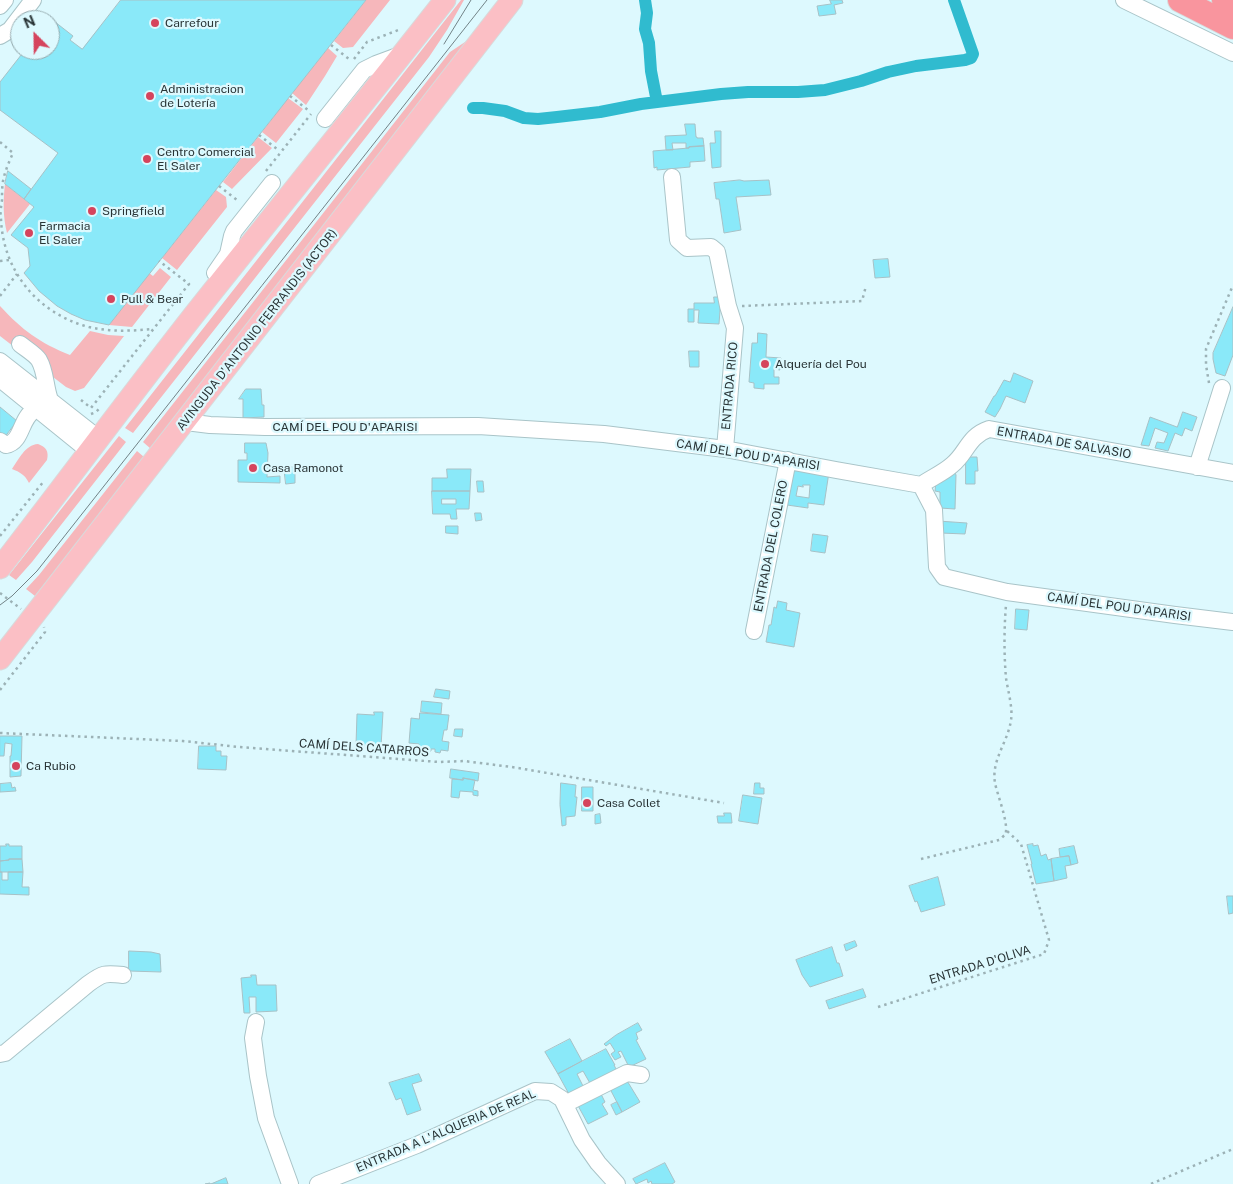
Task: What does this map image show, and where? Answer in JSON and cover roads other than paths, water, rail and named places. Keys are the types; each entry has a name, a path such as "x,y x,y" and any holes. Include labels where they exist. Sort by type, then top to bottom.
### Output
{"highway":[{"path":"1180,0 1233,27"},
{"path":"1224,0 1233,4"}],"main road":[{"path":"0,568 194,316 445,0"},
{"name":"AVINGUDA D'ANTONIO FERRANDIS (ACTOR)","path":"0,659 512,0"}],"street":[{"path":"0,6 5,0"},
{"path":"0,26 20,0"},
{"path":"0,36 10,30 33,0"},
{"path":"1124,0 1233,53"},
{"path":"319,115 364,70 403,54"},
{"name":"ENTRADA RICO","path":"672,177 678,240 687,248 711,248 717,252 735,328 725,449"},
{"path":"194,316 197,297 228,254 234,231 269,178"},
{"path":"20,344 39,361 43,371 46,392 45,406"},
{"path":"0,361 45,406 94,445"},
{"path":"0,380 45,406"},
{"path":"1197,467 1217,389"},
{"path":"0,441 6,445 11,444 28,416 35,410 45,406"},
{"name":"CAMÍ DEL POU D'APARISI","path":"186,422 265,427 478,426 604,434 725,449 921,485 934,510 938,566 944,576 1007,592 1233,622"},
{"name":"ENTRADA DE SALVASIO","path":"921,485 953,464 974,437 981,432 989,430 1233,473"},
{"name":"ENTRADA DEL COLERO","path":"754,631 788,460"},
{"path":"0,1054 5,1053 100,975 123,975"},
{"path":"256,1022 253,1038 266,1118 290,1184"},
{"path":"617,1184 598,1163 582,1140 564,1104 626,1073 641,1075"},
{"name":"ENTRADA A L'ALQUERIA DE REAL","path":"318,1184 416,1145 535,1091 551,1092 562,1099 564,1104"}],"waterway":[{"path":"645,0 647,13 645,29 649,43 651,71 657,102"},
{"path":"473,108 505,111 524,118 538,119 721,94 825,90 888,72 916,66 965,60 971,58 973,54 954,0"}],"tram line":[{"path":"444,44 471,0"},
{"path":"0,605 37,571 487,0"}],"place":[{"name":"Carrefour","path":"155,23"},
{"name":"Administracion de Lotería","path":"150,96"},
{"name":"Centro Comercial El Saler","path":"147,159"},
{"name":"Springfield","path":"92,211"},
{"name":"Farmacia El Saler","path":"29,233"},
{"name":"Pull & Bear","path":"111,299"},
{"name":"Alquería del Pou","path":"765,364"},
{"name":"Casa Ramonot","path":"253,468"},
{"name":"Ca Rubio","path":"16,766"},
{"name":"Casa Collet","path":"587,803"}]}
